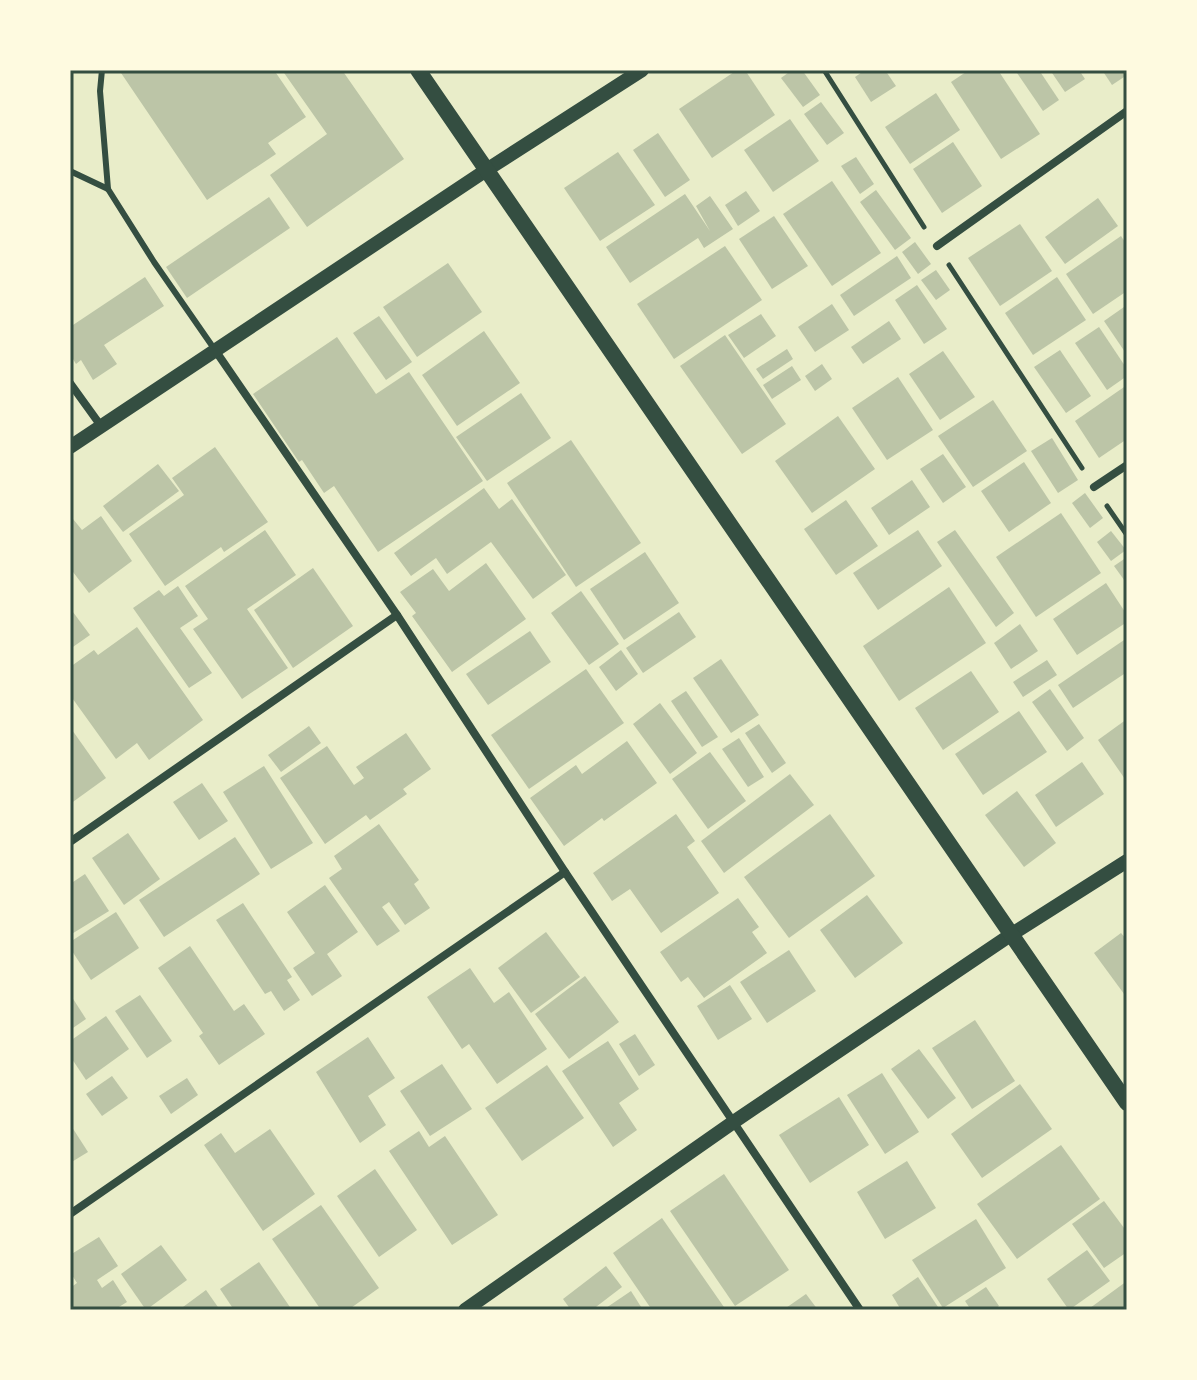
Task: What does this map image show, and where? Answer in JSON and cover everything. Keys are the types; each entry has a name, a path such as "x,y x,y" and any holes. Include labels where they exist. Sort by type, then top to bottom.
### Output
{"main road":[{"path":"418,70 1127,1103"}],"street":[{"path":"70,447 642,70"},
{"path":"937,246 1127,111"},
{"path":"215,350 397,615 565,872 860,1310"},
{"path":"70,383 101,426"},
{"path":"1094,487 1127,465"},
{"path":"70,842 397,615"},
{"path":"465,1310 735,1121 1012,934 1127,861"},
{"path":"70,1214 565,872"}],"lane":[{"path":"102,70 100,91 108,189 215,350"},
{"path":"70,171 108,189"}],"path":[{"path":"824,70 1127,535"}],"building":[{"path":"119,70 274,70 306,117 268,143 276,154 207,200"},
{"path":"282,70 342,70 404,159 307,227 270,175 327,134"},
{"path":"737,70 745,70 775,115 712,158 679,109"},
{"path":"792,70 802,70 820,95 803,107 781,78"},
{"path":"865,70 885,70 896,86 871,102 855,77"},
{"path":"969,70 998,70 1040,134 1001,159 951,82"},
{"path":"1015,70 1039,70 1059,100 1043,111"},
{"path":"1050,70 1079,70 1085,79 1065,92"},
{"path":"1102,70 1127,70 1127,75 1112,85"},
{"path":"936,93 960,130 910,164 885,127"},
{"path":"821,102 844,133 827,145 804,114"},
{"path":"790,119 819,161 773,192 744,150"},
{"path":"658,133 690,180 665,197 633,150"},
{"path":"953,142 982,186 942,213 913,169"},
{"path":"618,152 655,205 600,241 564,188"},
{"path":"856,157 874,184 860,194 841,166"},
{"path":"832,181 881,253 832,286 783,214"},
{"path":"876,190 911,238 895,250 860,202"},
{"path":"746,191 760,211 738,226 725,205"},
{"path":"685,194 710,231 696,206 710,196 733,229 704,248 698,238 630,283 606,247"},
{"path":"269,197 290,228 187,298 166,267"},
{"path":"1098,198 1118,226 1065,264 1045,237"},
{"path":"774,216 808,266 772,289 739,239"},
{"path":"1020,224 1052,271 1000,306 968,258"},
{"path":"1121,236 1127,245 1127,291 1093,314 1066,274"},
{"path":"915,242 931,264 918,274 902,252"},
{"path":"725,246 762,300 674,359 637,304"},
{"path":"897,256 911,278 854,316 840,295"},
{"path":"448,263 482,312 417,357 383,307"},
{"path":"936,270 950,290 936,300 921,280"},
{"path":"145,277 164,306 104,345 117,364 93,380 81,360 76,364 70,354 70,327"},
{"path":"1057,277 1086,320 1033,355 1005,313"},
{"path":"917,285 947,329 924,344 895,300"},
{"path":"832,304 849,330 815,352 798,327"},
{"path":"1124,307 1127,312 1127,355 1104,321"},
{"path":"761,314 776,336 744,358 728,335"},
{"path":"379,316 412,362 386,380 353,333"},
{"path":"889,321 901,339 863,364 851,347"},
{"path":"1099,327 1127,369 1127,376 1107,390 1075,343"},
{"path":"484,331 520,383 457,426 422,375"},
{"path":"725,335 786,424 742,454 680,366"},
{"path":"337,337 376,394 409,372 483,481 378,552 334,486 324,493 253,394"},
{"path":"787,349 793,359 763,379 756,369"},
{"path":"1060,350 1091,396 1066,413 1034,367"},
{"path":"943,351 975,397 940,420 909,374"},
{"path":"822,364 832,379 815,391 805,376"},
{"path":"792,366 801,380 772,399 763,385"},
{"path":"898,377 933,430 887,460 852,408"},
{"path":"1127,385 1127,439 1099,458 1075,421"},
{"path":"521,393 551,438 487,481 456,437"},
{"path":"993,400 1027,451 973,487 938,436"},
{"path":"838,416 875,469 812,513 775,461"},
{"path":"1052,438 1078,480 1058,493 1031,451"},
{"path":"571,440 641,543 576,587 507,483"},
{"path":"215,447 268,522 224,552 221,547 165,586 129,534 184,495 172,478"},
{"path":"943,454 966,487 943,503 920,469"},
{"path":"1024,462 1051,503 1009,532 981,491"},
{"path":"158,464 179,491 123,532 103,506"},
{"path":"912,480 930,507 889,535 871,508"},
{"path":"484,488 499,509 512,499 566,575 533,599 491,542 447,574 436,558 411,576 394,553"},
{"path":"1085,493 1103,518 1090,528 1072,503"},
{"path":"846,500 878,546 836,575 804,529"},
{"path":"1061,513 1101,573 1036,617 996,557"},
{"path":"101,516 132,561 89,593 70,568 70,521 73,519 82,530"},
{"path":"265,530 296,575 247,609 288,668 242,699 193,629 208,619 185,586"},
{"path":"918,530 942,566 878,610 853,573"},
{"path":"955,530 1014,613 996,627 937,542"},
{"path":"1111,531 1126,550 1111,561 1097,542"},
{"path":"645,552 679,603 624,640 590,589"},
{"path":"1127,557 1127,584 1114,566"},
{"path":"486,563 526,619 452,672 412,616 416,613 400,592 433,569 449,591"},
{"path":"313,568 353,626 293,668 254,610"},
{"path":"1106,583 1127,615 1127,622 1077,655 1053,619"},
{"path":"178,586 198,616 180,628 212,673 189,688 133,608 159,590 164,596"},
{"path":"949,587 986,643 899,701 863,646"},
{"path":"581,591 619,644 589,665 551,613"},
{"path":"70,608 90,635 70,649"},
{"path":"679,612 696,637 643,673 626,648"},
{"path":"1020,624 1038,651 1011,669 994,643"},
{"path":"137,627 203,720 149,760 137,743 116,759 70,695 70,667 94,650 98,655"},
{"path":"530,631 551,662 488,705 466,674"},
{"path":"1127,638 1127,672 1073,708 1058,685"},
{"path":"621,650 638,674 616,691 599,667"},
{"path":"721,659 759,715 731,733 693,678"},
{"path":"1047,660 1057,675 1023,697 1013,682"},
{"path":"586,669 624,723 529,789 491,735"},
{"path":"971,671 999,712 943,750 915,708"},
{"path":"1050,689 1084,738 1067,751 1032,702"},
{"path":"686,691 718,737 702,747 671,701"},
{"path":"660,703 697,753 670,774 633,724"},
{"path":"1019,711 1047,752 983,795 955,754"},
{"path":"1127,719 1127,782 1098,740"},
{"path":"759,724 786,763 772,773 745,733"},
{"path":"309,726 321,743 281,772 268,755"},
{"path":"70,727 106,778 70,804"},
{"path":"406,733 431,769 403,789 407,794 370,820 366,815 325,844 280,778 327,746 354,785 364,778 356,767"},
{"path":"739,738 764,777 748,787 722,749"},
{"path":"627,741 657,783 564,846 530,798 576,765 582,774"},
{"path":"710,752 746,801 708,829 672,779"},
{"path":"1082,762 1104,794 1056,827 1035,795"},
{"path":"264,766 313,843 271,869 223,792"},
{"path":"790,774 814,805 724,873 701,841"},
{"path":"202,783 228,821 199,840 173,802"},
{"path":"1017,791 1056,843 1024,867 985,815"},
{"path":"676,814 695,841 687,847 719,893 661,933 630,889 612,901 593,873"},
{"path":"830,814 875,876 789,938 744,877"},
{"path":"379,824 419,880 414,884 430,908 405,925 389,902 382,907 400,931 377,946 329,878 342,869 334,856"},
{"path":"128,833 160,879 124,905 92,858"},
{"path":"235,837 260,874 164,937 139,900"},
{"path":"85,874 109,911 70,935 70,884"},
{"path":"325,885 358,932 327,954 342,976 312,996 293,968 315,953 287,912"},
{"path":"867,895 903,943 855,978 820,930"},
{"path":"738,898 759,927 752,932 767,953 704,998 688,977 681,982 660,952"},
{"path":"243,903 292,977 287,980 300,1000 284,1011 271,991 265,994 216,920"},
{"path":"116,912 139,948 91,980 70,948 70,942"},
{"path":"546,932 580,977 531,1013 498,968"},
{"path":"1121,933 1127,940 1127,998 1094,953"},
{"path":"190,946 234,1011 244,1004 265,1034 219,1065 199,1036 203,1033 158,968"},
{"path":"789,950 816,991 767,1023 740,982"},
{"path":"470,968 494,1003 509,992 547,1049 497,1084 469,1044 462,1049 427,997"},
{"path":"585,976 619,1022 569,1059 535,1014"},
{"path":"730,985 752,1019 718,1040 697,1006"},
{"path":"70,994 86,1019 70,1030"},
{"path":"140,995 172,1041 147,1058 115,1011"},
{"path":"106,1016 129,1049 86,1080 70,1056 70,1041"},
{"path":"975,1020 1015,1081 972,1109 932,1048"},
{"path":"635,1034 655,1065 639,1076 619,1044"},
{"path":"368,1037 395,1078 368,1096 386,1125 360,1143 316,1072"},
{"path":"608,1041 639,1089 619,1103 637,1130 613,1147 562,1071"},
{"path":"919,1049 956,1098 928,1119 891,1069"},
{"path":"442,1064 472,1109 430,1136 400,1091"},
{"path":"547,1065 584,1118 522,1161 485,1108"},
{"path":"882,1073 919,1132 885,1154 847,1095"},
{"path":"112,1076 128,1098 102,1116 86,1094"},
{"path":"187,1078 198,1095 171,1114 159,1096"},
{"path":"1020,1084 1052,1129 982,1178 951,1134"},
{"path":"839,1097 869,1145 810,1183 779,1135"},
{"path":"70,1124 88,1152 70,1163"},
{"path":"270,1129 315,1194 263,1231 204,1145 221,1133 235,1153"},
{"path":"419,1131 429,1147 445,1136 498,1215 452,1245 389,1151"},
{"path":"1061,1145 1100,1199 1017,1259 977,1204"},
{"path":"907,1161 936,1208 885,1239 857,1192"},
{"path":"375,1169 417,1230 379,1257 337,1196"},
{"path":"724,1174 789,1270 735,1306 670,1211"},
{"path":"1104,1201 1127,1232 1127,1252 1104,1268 1072,1224"},
{"path":"321,1205 379,1288 348,1310 321,1310 272,1239"},
{"path":"662,1218 726,1310 652,1310 613,1253"},
{"path":"976,1219 1006,1268 943,1308 912,1260"},
{"path":"99,1237 118,1266 97,1280 102,1288 113,1280 127,1302 114,1310 70,1310 70,1288 77,1283 70,1272 70,1255"},
{"path":"161,1245 187,1280 146,1310 121,1274"},
{"path":"1087,1250 1110,1281 1069,1310 1047,1279"},
{"path":"259,1262 292,1310 234,1310 220,1289"},
{"path":"606,1266 622,1287 592,1310 571,1310 563,1299"},
{"path":"918,1277 940,1310 901,1310 892,1295"},
{"path":"1127,1281 1127,1310 1090,1308"},
{"path":"986,1287 999,1306 994,1310 971,1310 965,1301"},
{"path":"206,1290 220,1310 185,1310 183,1307"},
{"path":"631,1291 643,1310 603,1310"},
{"path":"806,1294 818,1310 783,1310"}]}
